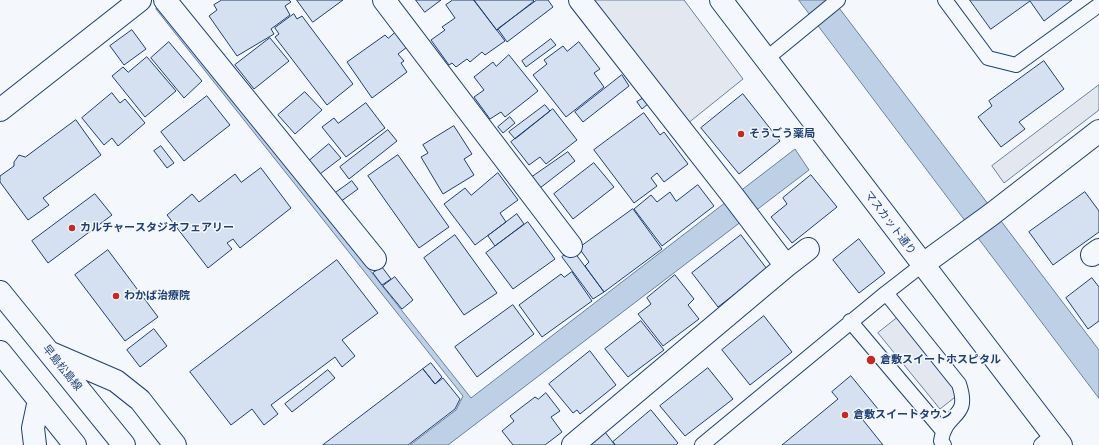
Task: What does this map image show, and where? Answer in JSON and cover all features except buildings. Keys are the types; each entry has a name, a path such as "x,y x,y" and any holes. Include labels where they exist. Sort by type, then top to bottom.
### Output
{"street":[{"path":"0,110 140,0"},
{"path":"165,0 375,259"},
{"path":"384,0 571,246"},
{"path":"580,0 786,266"},
{"name":"マスカット通り","path":"721,0 922,265 1052,442"},
{"path":"922,265 1098,134"},
{"path":"573,445 808,249"},
{"name":"早島松島線","path":"0,292 124,445"},
{"path":"48,351 116,381 140,400 175,445"},
{"path":"0,352 75,445"},
{"path":"35,445 34,428 39,400"}],"lane":[{"path":"766,59 837,0"},
{"path":"945,0 988,58 1016,65 1099,6"},
{"path":"702,445 850,321 922,265"},
{"path":"886,293 959,384 964,398 962,409 948,422 943,438"},
{"path":"850,321 943,438"}],"shaded area":[{"path":"590,0 684,0 743,79 687,124"},
{"path":"1099,85 1099,110 1004,183 992,166"},
{"path":"897,318 959,394 940,409 878,333"}],"water":[{"path":"799,0 833,0 1099,350 1099,398"},
{"path":"161,6 471,398 795,149 809,170 448,445 410,445 456,410 463,396 156,9"}],"place":[{"name":"そうごう薬局","path":"741,134"},
{"name":"カルチャースタジオフェアリー","path":"72,228"},
{"name":"わかば治療院","path":"116,296"},
{"name":"倉敷スイートホスピタル","path":"871,360"},
{"name":"倉敷スイートタウン","path":"845,415"}]}
